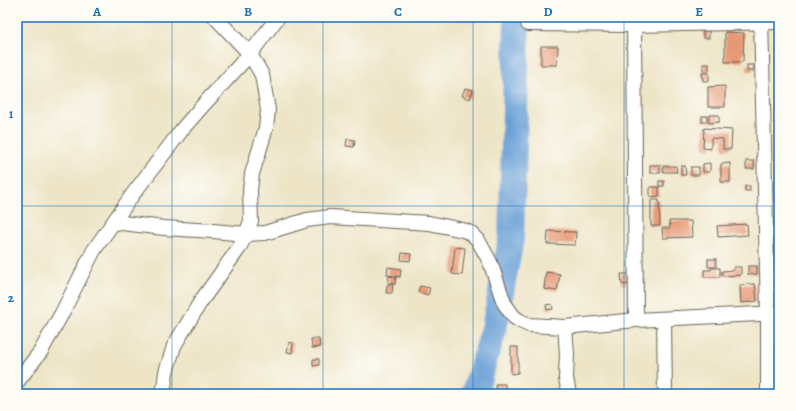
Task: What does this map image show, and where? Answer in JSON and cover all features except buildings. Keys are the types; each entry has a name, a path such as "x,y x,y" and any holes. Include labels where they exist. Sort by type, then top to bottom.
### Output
{"street":[{"path":"163,394 166,372 174,346 201,301 239,248 246,234 251,221 250,190 252,174 266,128 268,110 262,75 250,54 215,17"},
{"path":"17,382 41,351 61,316 94,250 133,194 184,127 250,54 278,17"},
{"path":"761,20 773,313 768,394"},
{"path":"528,24 634,21 761,20 779,22"},
{"path":"634,21 636,320"},
{"path":"114,222 164,228 246,234 265,233 307,220 330,217 429,223 464,230 471,233 478,240 490,262 504,303 514,317 529,325 565,327 695,316 773,313"},
{"path":"664,319 665,394"},
{"path":"565,327 567,354 566,378 569,394"}],"waterway":[{"path":"474,394 494,329 511,239 517,17"}]}
